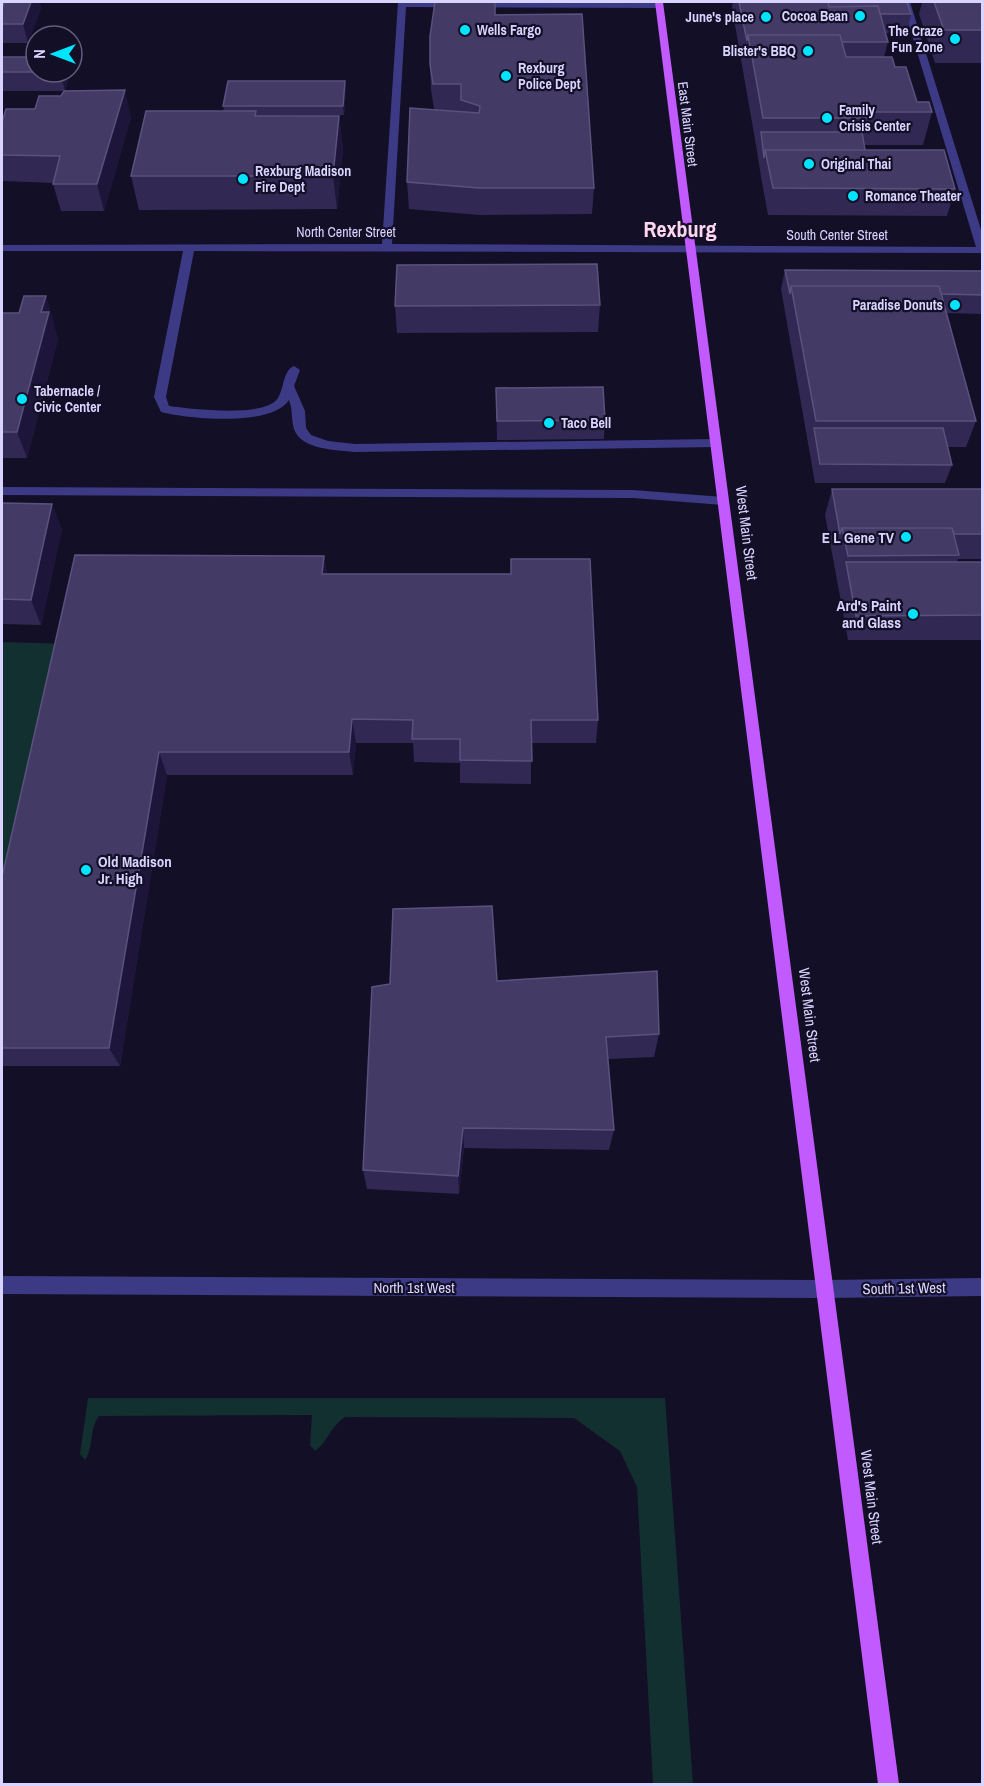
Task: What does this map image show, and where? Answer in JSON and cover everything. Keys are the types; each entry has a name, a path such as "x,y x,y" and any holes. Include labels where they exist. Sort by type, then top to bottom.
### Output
{"main road":[{"name":"East Main Street","path":"659,3 691,250"},
{"name":"West Main Street","path":"691,250 889,1785"}],"street":[{"path":"906,2 982,249"},
{"path":"387,247 402,3 659,3"},
{"path":"189,247 160,397 165,409 182,413 260,413 273,410 281,403 294,370"},
{"name":"North Center Street","path":"2,248 387,247 691,250"},
{"name":"South Center Street","path":"691,250 982,249"},
{"path":"288,384 299,411 300,429 307,438 327,445 355,448 716,443"},
{"path":"2,491 633,494 723,501"},
{"name":"North 1st West","path":"2,1285 826,1289"},
{"name":"South 1st West","path":"826,1289 982,1287"}],"green space":[{"path":"2,642 71,644 2,956"},
{"path":"88,1398 665,1398 693,1784 653,1784 637,1487 620,1451 574,1418 345,1417 315,1451 310,1445 312,1415 99,1416 85,1460 80,1454"}],"building":[{"path":"4,2 31,2 23,24 2,24"},
{"path":"435,2 495,2 495,15 582,14 594,188 479,188 407,182 410,108 479,113 480,106 461,100 461,84 433,84 430,36"},
{"path":"739,2 828,2 829,7 878,6 888,42 842,42 840,35 748,35 747,41"},
{"path":"828,2 907,2 911,14 880,14 878,6 829,7"},
{"path":"934,2 982,2 982,30 944,30"},
{"path":"748,35 840,35 846,57 892,57 895,67 906,67 917,102 929,102 932,112 864,112 866,118 763,118"},
{"path":"2,57 24,57 24,72 2,72"},
{"path":"228,81 345,81 343,106 223,106"},
{"path":"125,90 97,184 53,184 60,156 2,155 2,122 6,109 35,109 39,96 61,96 64,91"},
{"path":"146,111 256,111 255,116 339,116 333,176 131,176"},
{"path":"761,132 862,132 865,150 765,150 764,158"},
{"path":"765,150 944,150 955,189 773,188"},
{"path":"597,264 600,305 395,306 397,265"},
{"path":"785,270 982,271 982,295 941,294 939,286 791,286 790,294"},
{"path":"791,286 939,286 976,421 816,421"},
{"path":"24,296 46,296 41,312 49,312 17,432 2,432 2,313 19,313"},
{"path":"603,387 605,420 497,421 496,388"},
{"path":"814,428 943,428 952,465 820,464"},
{"path":"832,489 982,489 982,534 954,534 952,528 842,528 840,534"},
{"path":"2,503 52,504 31,600 2,599"},
{"path":"842,528 952,528 959,555 848,556"},
{"name":"Old Madison Jr. High","path":"75,555 324,556 322,574 511,574 511,559 590,559 598,720 531,720 532,761 460,760 460,739 412,739 413,720 352,719 349,752 159,752 109,1048 2,1048 2,877"},
{"path":"846,562 982,562 982,615 856,616"},
{"path":"492,906 497,981 657,971 659,1034 606,1037 614,1130 463,1128 458,1176 363,1170 372,987 390,984 393,909"}],"place":[{"name":"Cocoa Bean","path":"860,16"},
{"name":"June's place","path":"766,17"},
{"name":"Wells Fargo","path":"465,30"},
{"name":"The Craze Fun Zone","path":"955,39"},
{"name":"Blister's BBQ","path":"808,51"},
{"name":"Rexburg Police Dept","path":"506,76"},
{"name":"Family Crisis Center","path":"827,118"},
{"name":"Original Thai","path":"809,164"},
{"name":"Rexburg Madison Fire Dept","path":"243,179"},
{"name":"Romance Theater","path":"853,196"},
{"name":"Paradise Donuts","path":"955,305"},
{"name":"Tabernacle / Civic Center","path":"22,399"},
{"name":"Taco Bell","path":"549,423"},
{"name":"E L Gene TV","path":"906,537"},
{"name":"Ard's Paint and Glass","path":"913,614"},
{"name":"Old Madison Jr. High","path":"86,870"}],"district":[{"name":"Rexburg","path":"680,229"}]}
